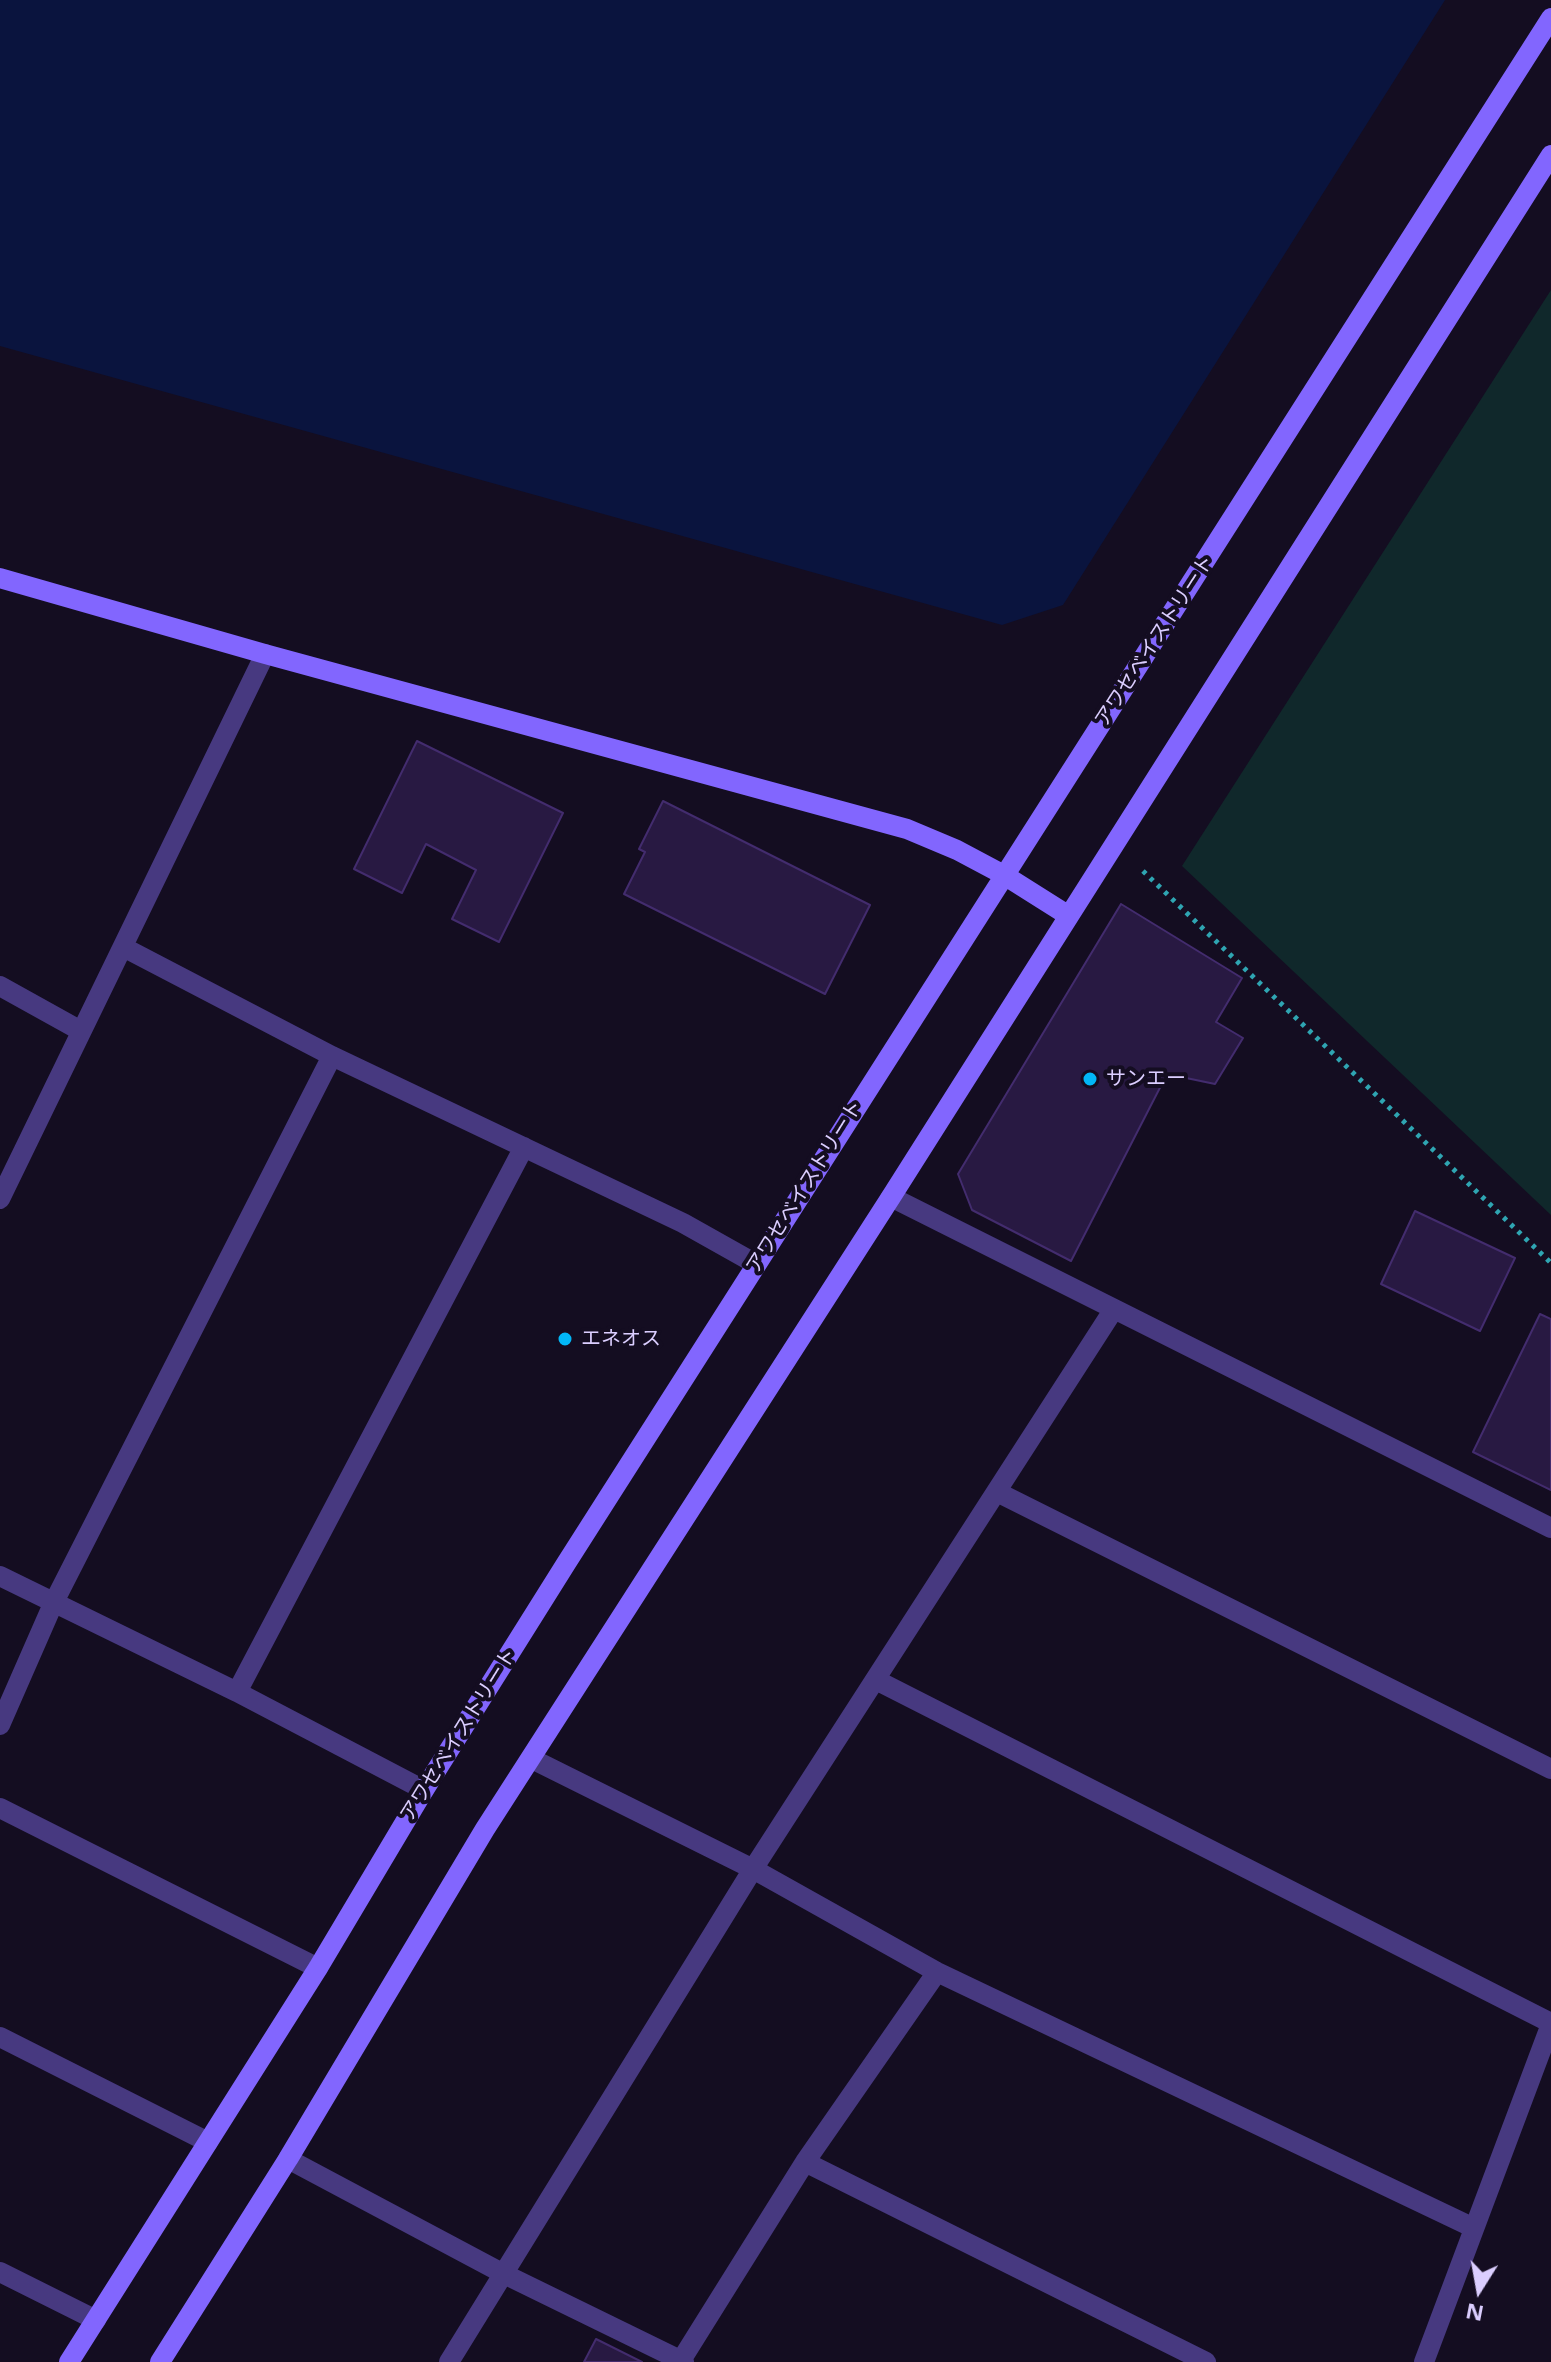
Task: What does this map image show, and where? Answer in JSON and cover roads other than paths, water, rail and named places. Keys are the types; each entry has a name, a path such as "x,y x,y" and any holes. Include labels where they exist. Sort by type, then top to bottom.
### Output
{"main road":[{"name":"アワセベイストリート","path":"69,2362 318,1968 424,1790 756,1264 1551,18"},
{"path":"160,2362 288,2159 485,1829 891,1197 1551,155"},
{"path":"0,578 265,654 907,829 957,850 1004,875 1069,916"}],"street":[{"path":"0,1199 265,654"},
{"path":"123,947 332,1056 683,1223 756,1264"},
{"path":"0,986 81,1031"},
{"path":"0,1725 53,1604 332,1056"},
{"path":"237,1692 524,1147"},
{"path":"891,1197 1551,1528"},
{"path":"449,2362 753,1869 1114,1309"},
{"path":"997,1492 1551,1769"},
{"path":"0,1576 237,1692 424,1790"},
{"path":"876,1680 1551,2024 1424,2362"},
{"path":"532,1759 753,1869 937,1972 1474,2228"},
{"path":"0,1808 318,1968"},
{"path":"288,2159 504,2274 681,2361 805,2162 937,1972"},
{"path":"0,2037 208,2142"},
{"path":"805,2162 1206,2362"},
{"path":"0,2272 96,2320"}],"place":[{"name":"サンエー","path":"1090,1079"},
{"name":"エネオス","path":"565,1339"}]}
